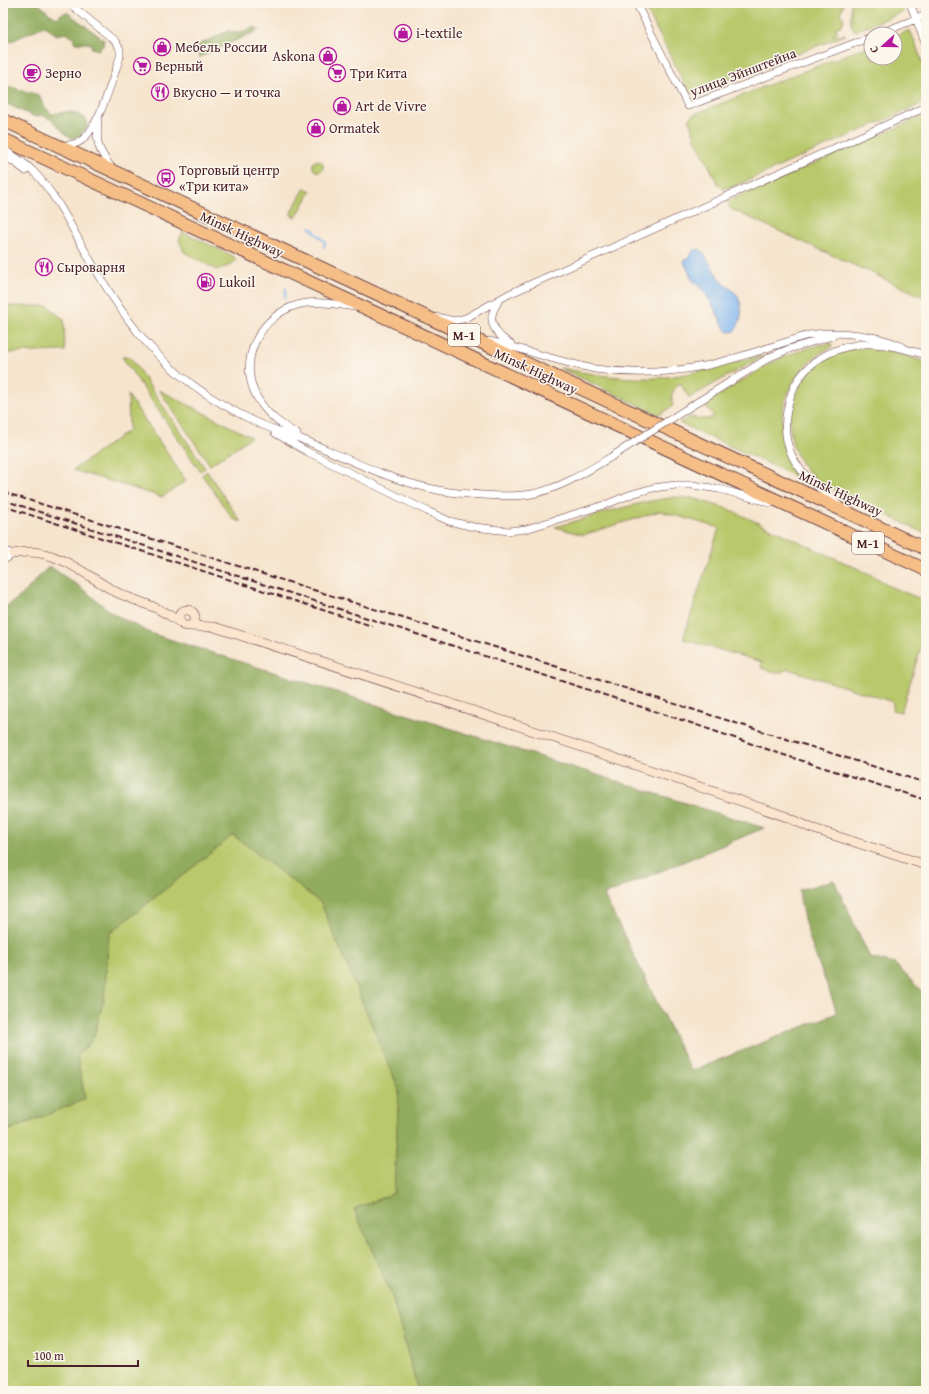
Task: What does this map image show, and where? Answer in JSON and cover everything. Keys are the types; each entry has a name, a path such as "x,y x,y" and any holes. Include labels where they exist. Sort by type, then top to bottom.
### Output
{"highway":[{"name":"Minsk Highway","path":"3,120 926,549"},
{"name":"Minsk Highway","path":"3,139 926,570"}],"street":[{"path":"60,146 78,142 90,130 98,116 120,56 120,49 115,41 69,3"},
{"name":"улица Эйнштейна","path":"636,3 688,106 863,40"},
{"path":"910,3 926,45"},
{"path":"900,26 926,15"},
{"path":"421,314 454,321 466,318 509,294 926,107"},
{"path":"98,116 96,139 99,150 114,172"},
{"path":"3,149 20,160 41,180 65,215 104,285 125,316 147,344 173,369 224,405 257,422 306,451 449,521 474,527 509,531 526,529 607,504 632,494 654,488 676,485 719,489 750,496 810,515"},
{"path":"3,156 30,174 53,197"},
{"path":"499,300 492,313 493,323 498,334 506,342 518,348"},
{"path":"307,441 271,416 261,405 254,392 249,367 251,352 255,340 261,329 270,320 281,311 293,306 307,303 330,303 372,310"},
{"path":"467,336 518,348 558,361 595,369 623,372 664,371 698,367 820,333 848,334 883,338 901,345 908,350"},
{"path":"257,422 307,441 391,477 432,489 460,494 497,496 531,494 557,486 578,477 770,357 789,349 840,334"},
{"path":"851,514 806,475 792,455 786,434 785,422 790,395 803,373 813,363 830,352 843,347 878,344 926,355"},
{"path":"3,550 13,554"},
{"path":"3,561 13,554 27,552 37,552 51,556 71,565 120,594 157,608 185,624 214,627 598,752 787,817 811,828 926,865"},
{"path":"157,608 189,611 214,627"},
{"path":"185,624 195,620 189,611"},
{"path":"185,624 180,615 189,611"}],"green space":[{"path":"3,3 38,3 57,18 61,14 67,12 104,40 103,46 98,50 92,48 90,43 75,43 73,37 66,33 57,35 44,26 3,45"},
{"path":"643,3 844,3 840,14 844,19 842,25 836,28 837,32 832,35 846,35 690,94"},
{"path":"851,3 900,3 903,12 868,26 863,26 863,28 855,31 851,24"},
{"path":"255,27 259,30 200,57 195,50 196,46 228,31 239,32"},
{"path":"910,30 926,71 926,102 735,186 723,189 718,184 695,138 689,119 692,115 863,48 863,66 903,66 903,33"},
{"path":"3,85 39,95 45,107 52,114 66,112 77,114 86,119 87,127 79,137 71,138 52,120 42,115 35,117 3,102"},
{"path":"926,115 926,298 729,207 728,201"},
{"path":"316,161 320,161 322,162 322,170 316,171 313,168 313,164"},
{"path":"305,188 311,191 297,216 293,217 291,212"},
{"path":"183,232 233,256 236,260 231,265 217,270 184,252 179,240"},
{"path":"3,306 48,306 64,320 65,351 3,353"},
{"path":"831,343 832,347 818,355 795,379 784,405 782,434 785,448 793,464 808,482 679,423 691,417 702,419 711,418 714,416 705,405 753,373 796,352"},
{"path":"868,347 890,351 926,362 926,534 823,484 805,468 796,452 791,438 791,409 795,395 802,382 811,371 822,361 832,355 850,349"},
{"path":"763,356 689,398 680,383 672,393 673,406 659,415 560,368 613,377 654,378 691,373"},
{"path":"122,357 130,357 205,468 200,471"},
{"path":"159,390 251,437 210,465"},
{"path":"128,395 186,481 162,497 73,470 129,430"},
{"path":"207,471 241,522 233,519 202,475"},
{"path":"676,497 692,498 728,509 874,576 891,587 926,601 926,631 901,712 892,710 893,703 890,701 788,669 779,673 761,668 762,662 683,639 719,528 660,511 583,535 555,527 630,506"},
{"path":"49,566 79,586 112,613 150,633 764,828 604,895 691,1071 837,1013 809,937 801,906 799,890 834,880 870,958 895,964 926,996 926,1391 418,1391 392,1296 354,1209 394,1193 399,1090 321,903 233,835 109,934 104,999 93,1039 77,1056 85,1099 3,1133 3,609 21,596"},
{"path":"233,835 321,903 399,1090 394,1193 354,1209 392,1296 418,1391 3,1391 3,1133 85,1099 77,1056 93,1039 104,999 109,934"}],"water":[{"path":"700,249 721,280 737,295 741,304 741,318 735,331 729,332 725,329 703,290 693,281 684,262 694,250"}],"waterway":[{"path":"310,227 325,242 324,247"},
{"path":"285,298 286,288"}],"railway":[{"path":"3,492 926,783"},
{"path":"3,500 926,800"},
{"path":"3,506 372,626"}],"place":[{"name":"i-textile","path":"403,33"},
{"name":"Мебель России","path":"162,47"},
{"name":"Askona","path":"328,56"},
{"name":"Верный","path":"142,66"},
{"name":"Зерно","path":"32,73"},
{"name":"Три Кита","path":"337,73"},
{"name":"Вкусно — и точка","path":"160,92"},
{"name":"Art de Vivre","path":"342,106"},
{"name":"Ormatek","path":"316,128"},
{"name":"Торговый центр «Три кита»","path":"166,178"},
{"name":"Сыроварня","path":"44,267"},
{"name":"Lukoil","path":"206,282"}]}
